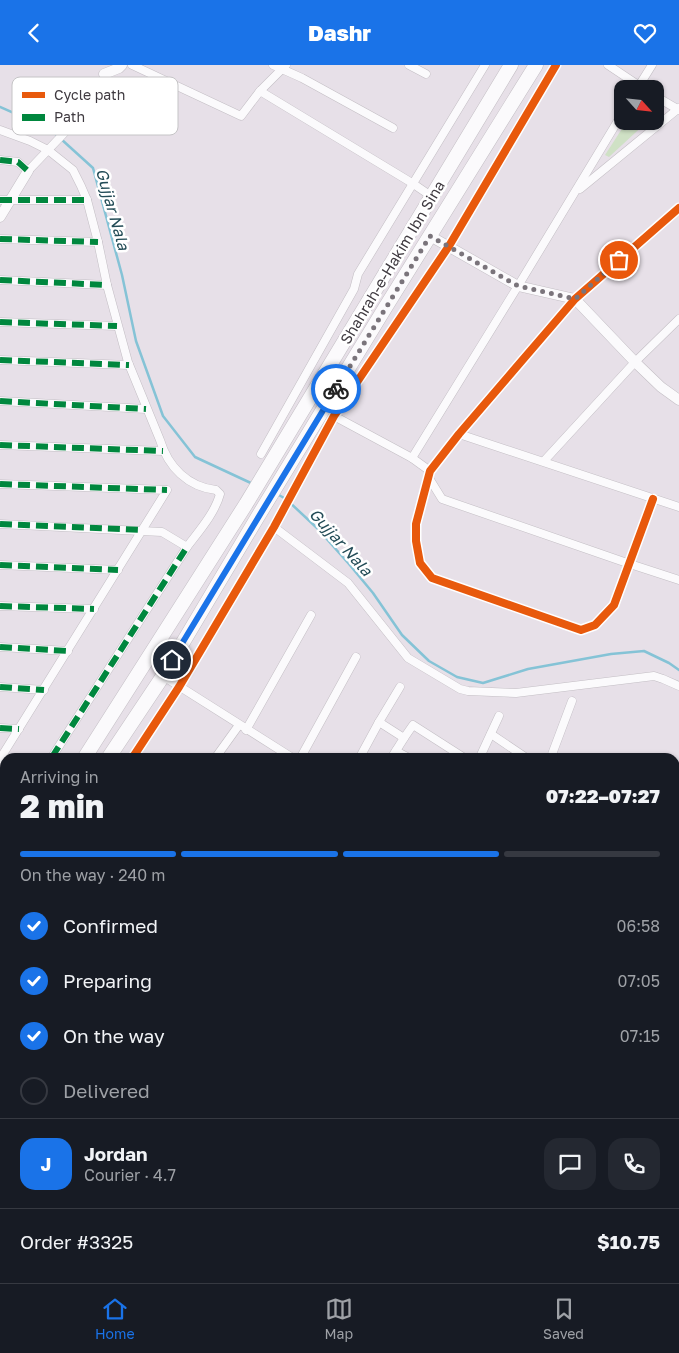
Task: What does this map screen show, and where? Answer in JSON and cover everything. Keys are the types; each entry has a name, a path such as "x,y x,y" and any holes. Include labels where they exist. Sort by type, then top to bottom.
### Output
{"highway":[{"name":"Shahrah-e-Hakim Ibn Sina","path":"87,753 246,504 267,456 511,65"},
{"name":"Shahrah-e-Hakim Ibn Sina","path":"112,753 163,676 257,518 536,65"}],"street":[{"path":"104,74 120,68 122,65"},
{"path":"132,65 157,77"},
{"path":"273,65 285,67 393,128"},
{"path":"409,65 426,74"},
{"path":"267,456 354,289 358,274 486,65"},
{"path":"136,753 179,687 274,527 334,416 449,245 556,65"},
{"path":"608,65 629,80"},
{"path":"644,80 652,65"},
{"path":"178,87 240,117 260,91 285,67"},
{"path":"260,91 431,196"},
{"path":"574,194 679,109 664,100"},
{"path":"412,458 614,127"},
{"path":"0,130 12,134"},
{"path":"14,135 50,148 73,170 87,201 129,365 163,451 180,476 193,483 216,490 220,494 210,514 55,753"},
{"path":"0,217 5,201 28,171 62,135"},
{"path":"0,160 18,161 28,171"},
{"path":"5,201 87,201"},
{"path":"653,499 614,605 595,625 581,630 432,578 420,563 416,541 416,525 429,475 459,434 575,299 679,208"},
{"path":"430,236 449,245 518,286 575,299 635,362 661,387 679,400"},
{"path":"0,239 98,241"},
{"path":"0,280 107,285"},
{"path":"544,461 635,362 679,319"},
{"path":"0,322 118,325"},
{"path":"0,360 129,365"},
{"path":"0,401 146,409"},
{"path":"334,416 412,458 429,475 442,499 679,580"},
{"path":"459,434 679,507"},
{"path":"0,445 163,451"},
{"path":"0,484 167,490 144,530 4,753"},
{"path":"0,524 162,532 187,547"},
{"path":"274,527 348,583 408,658 460,689 516,693 654,676 679,686"},
{"path":"0,565 118,571"},
{"path":"0,606 94,609"},
{"path":"246,730 311,615"},
{"path":"0,647 68,651"},
{"path":"303,753 356,657"},
{"path":"163,676 283,753"},
{"path":"0,687 44,690"},
{"path":"362,753 378,722 400,687"},
{"path":"552,753 572,701"},
{"path":"482,753 499,717"},
{"path":"378,722 404,738"},
{"path":"219,753 239,725"},
{"path":"395,753 413,725 457,753"},
{"path":"0,728 19,729"},
{"path":"491,734 519,753"}],"green space":[{"path":"621,130 638,130 609,157 605,155"}],"waterway":[{"name":"Gujjar Nala","path":"0,107 12,112"},
{"name":"Gujjar Nala","path":"57,135 93,168 122,275 136,341 163,416 195,457 253,484"},
{"name":"Gujjar Nala","path":"277,494 286,499 317,528 349,564 373,593 402,635 429,661 457,677 483,683 528,669 611,654 644,651 679,670"}],"marked path":[{"path":"0,160 18,162 28,171"},
{"path":"0,200 87,200"},
{"path":"0,239 98,242"},
{"path":"0,280 107,285"},
{"path":"0,322 117,326"},
{"path":"0,360 129,365"},
{"path":"0,401 146,409"},
{"path":"0,445 163,451"},
{"path":"0,484 167,490"},
{"path":"0,524 143,530"},
{"path":"55,753 187,547"},
{"path":"0,565 118,570"},
{"path":"0,606 94,609"},
{"path":"0,647 68,651"},
{"path":"0,687 44,690"},
{"path":"0,728 19,729"}],"cycle path":[{"path":"136,753 179,687 274,527 334,416 449,246 556,65"},
{"path":"653,499 614,605 595,625 581,630 432,578 420,563 416,541 416,524 430,471 459,434 575,299 679,208"}],"way so far":[{"path":"336,389 430,236 449,245 518,286 575,299 619,260"}],"route":[{"path":"172,660 336,389"}]}
